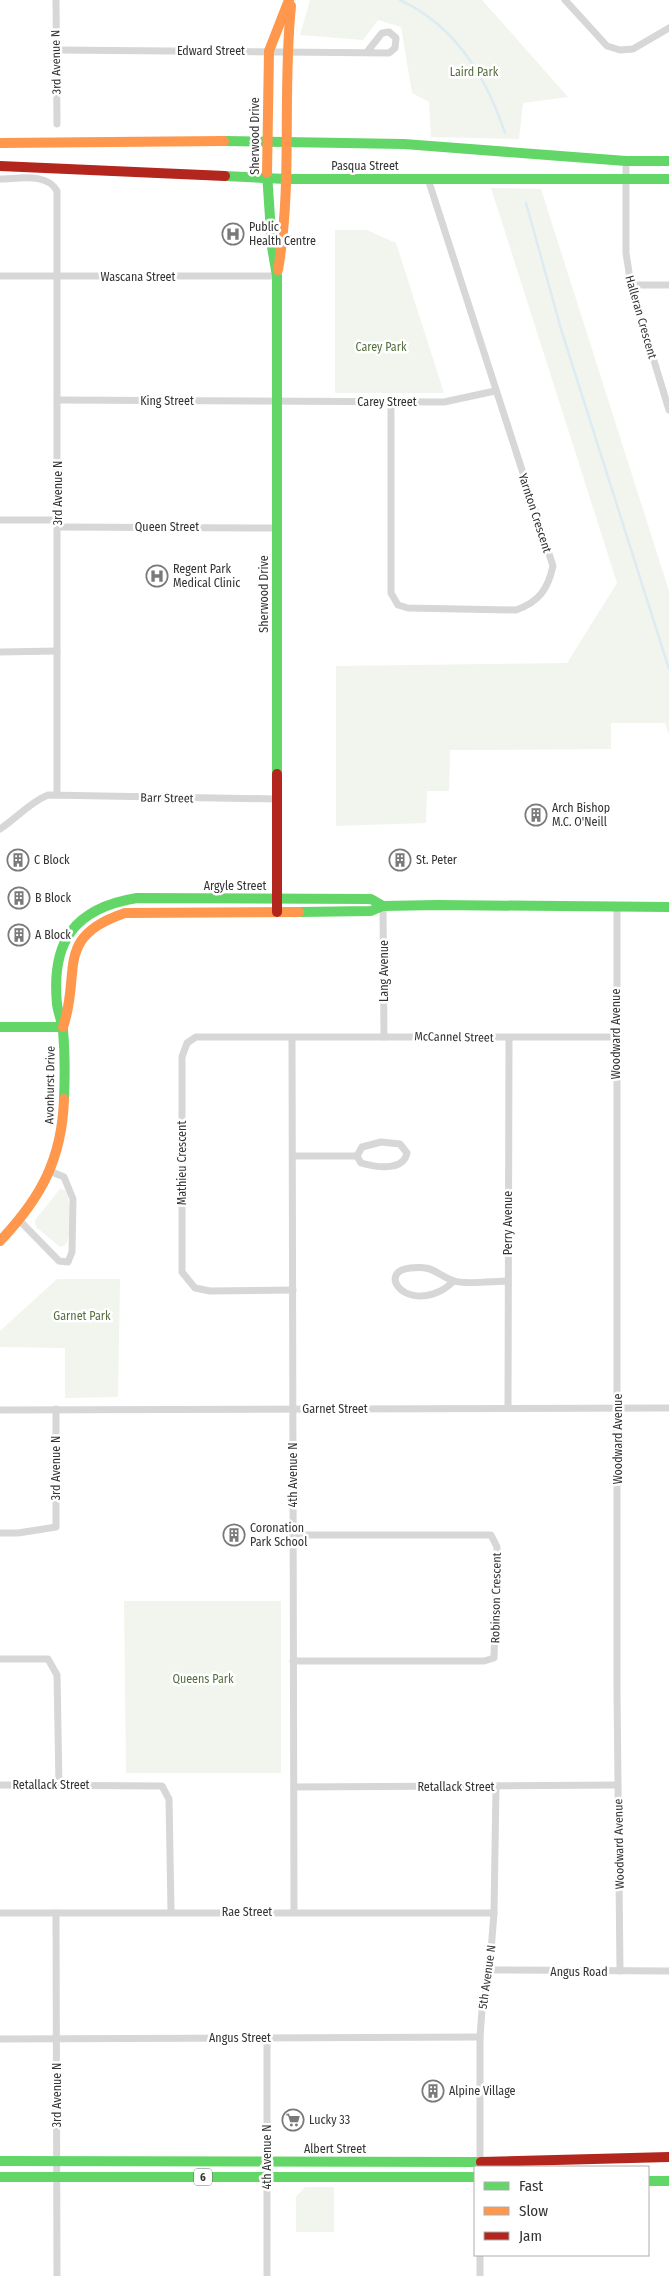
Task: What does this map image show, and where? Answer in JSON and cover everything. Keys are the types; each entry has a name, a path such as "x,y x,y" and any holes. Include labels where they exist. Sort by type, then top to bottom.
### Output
{"street":[{"name":"3rd Avenue N","path":"56,0 57,124"},
{"name":"Sherwood Drive","path":"277,912 277,276 272,247 267,177 269,51 290,0"},
{"name":"Sherwood Drive","path":"277,276 283,247 286,179 286,51 290,0"},
{"path":"565,0 607,46 620,50 633,49 669,28"},
{"name":"Edward Street","path":"56,50 367,52"},
{"name":"Pasqua Street","path":"0,143 63,141 286,141 404,144 626,161 669,161"},
{"name":"Halleran Crescent","path":"626,161 626,253 631,285 666,392 669,410"},
{"name":"Pasqua Street","path":"0,166 286,179 669,179"},
{"name":"3rd Avenue N","path":"0,179 42,178 53,185 57,191 57,795"},
{"name":"Yarnton Crescent","path":"391,402 391,593 398,605 408,608 516,610 530,605 543,594 550,580 553,566 428,179"},
{"name":"Wascana Street","path":"0,276 277,276"},
{"path":"631,285 669,285"},
{"name":"Carey Street","path":"277,401 452,402 496,391"},
{"name":"King Street","path":"57,400 277,401"},
{"name":"Queen Street","path":"0,520 277,528"},
{"path":"0,652 57,651"},
{"name":"Barr Street","path":"0,829 16,819 37,800 57,795 277,799"},
{"name":"Argyle Street","path":"88,914 102,904 116,900 371,899 384,906"},
{"name":"Argyle Street","path":"90,929 101,921 125,913 371,912 384,906 669,907"},
{"name":"Lang Avenue","path":"384,906 384,1037"},
{"name":"Woodward Avenue","path":"617,908 615,1038 620,1972"},
{"name":"Avonhurst Drive","path":"0,1241 20,1221 52,1172 63,1124 63,1027 57,1003 59,955 76,922 88,914"},
{"name":"Avonhurst Drive","path":"63,1027 70,1007 71,969 74,954 80,941 90,929"},
{"path":"0,1027 63,1027"},
{"name":"Mathieu Crescent","path":"292,1038 196,1037 187,1043 182,1057 182,1272 195,1288 210,1291 294,1290"},
{"name":"McCannel Street","path":"292,1038 615,1038"},
{"name":"4th Avenue N","path":"292,1038 294,1156 294,1912"},
{"name":"Perry Avenue","path":"508,1408 509,1038"},
{"path":"381,1142 400,1144 407,1153 406,1160 401,1164 383,1167 361,1163 357,1156 362,1147 381,1142"},
{"path":"294,1156 357,1156"},
{"path":"20,1221 59,1261 68,1262 72,1252 73,1199 64,1177 52,1172"},
{"path":"454,1281 438,1292 425,1295 409,1296 402,1293 396,1286 396,1277 400,1270 409,1268 437,1270 454,1281 508,1281"},
{"name":"Garnet Street","path":"0,1410 669,1408"},
{"name":"3rd Avenue N","path":"0,1533 18,1533 56,1527 56,1409"},
{"name":"Robinson Crescent","path":"293,1535 491,1535 497,1547 494,1658 484,1661 293,1661"},
{"path":"0,1659 48,1659 57,1675 59,1785"},
{"name":"Retallack Street","path":"0,1785 162,1786 169,1799 171,1911"},
{"name":"Retallack Street","path":"294,1787 618,1785"},
{"name":"5th Avenue N","path":"480,2165 480,2037 482,2010 490,1970 494,1913 496,1787"},
{"name":"Rae Street","path":"0,1912 494,1913"},
{"name":"3rd Avenue N","path":"56,1913 57,2276"},
{"name":"Angus Road","path":"490,1970 669,1971"},
{"name":"Angus Street","path":"0,2039 480,2037"},
{"name":"4th Avenue N","path":"268,2038 268,2276"},
{"name":"Albert Street","path":"0,2161 268,2161 480,2165 669,2156"},
{"name":"6","path":"0,2177 474,2177"},
{"path":"649,2181 669,2181"},
{"path":"480,2256 480,2276"}],"green space":[{"name":"Laird Park","path":"310,0 482,0 568,97 523,103 519,139 431,137 429,102 412,93 401,27 378,20 363,40 300,35"},
{"path":"491,188 541,189 669,591 669,735 665,723 611,723 611,749 450,750 449,791 427,791 426,823 336,826 336,666 567,663 617,583"},
{"name":"Carey Park","path":"335,230 367,230 396,243 444,393 335,393"},
{"path":"60,1189 65,1190 67,1194 70,1218 67,1241 65,1245 60,1247 36,1227 35,1220"},
{"name":"Garnet Park","path":"57,1279 120,1279 118,1397 65,1398 65,1348 0,1347 0,1331"},
{"name":"Queens Park","path":"124,1601 281,1601 281,1773 126,1773"},
{"path":"305,2187 334,2187 334,2232 296,2232 296,2197"}],"waterway":[{"path":"400,0 420,11 437,24 466,55 488,92 505,133"},
{"path":"526,203 561,329 669,669"}],"traffic: fast":[{"path":"224,141 404,144 626,161 669,161"},
{"path":"267,173 272,247 277,276 277,774"},
{"path":"225,176 286,179 669,179"},
{"path":"64,1099 64,1039 57,1004 56,982 58,963 63,946 71,931 82,920 97,910 115,903 137,898 371,899 383,906"},
{"path":"299,912 371,911 383,906 437,905 669,907"},
{"path":"0,1027 63,1027"},
{"path":"0,2161 481,2162"},
{"path":"0,2177 474,2177"},
{"path":"649,2181 669,2181"}],"traffic: slow":[{"path":"267,173 269,51 289,0"},
{"path":"278,270 285,204 287,72 291,6"},
{"path":"0,143 224,141"},
{"path":"63,1027 68,1007 74,958 79,945 88,933 102,923 125,913 299,912"},
{"path":"0,1241 27,1209 47,1176 59,1140 64,1099"}],"traffic: jam":[{"path":"0,166 225,176"},
{"path":"277,774 277,912"},
{"path":"481,2162 669,2157"}],"place":[{"name":"Public Health Centre","path":"233,234"},
{"name":"Regent Park Medical Clinic","path":"157,576"},
{"name":"Arch Bishop M.C. O'Neill","path":"536,815"},
{"name":"C Block","path":"18,860"},
{"name":"St. Peter","path":"400,860"},
{"name":"B Block","path":"19,898"},
{"name":"A Block","path":"19,935"},
{"name":"Coronation Park School","path":"234,1535"},
{"name":"Alpine Village","path":"433,2091"},
{"name":"Lucky 33","path":"293,2120"}]}
